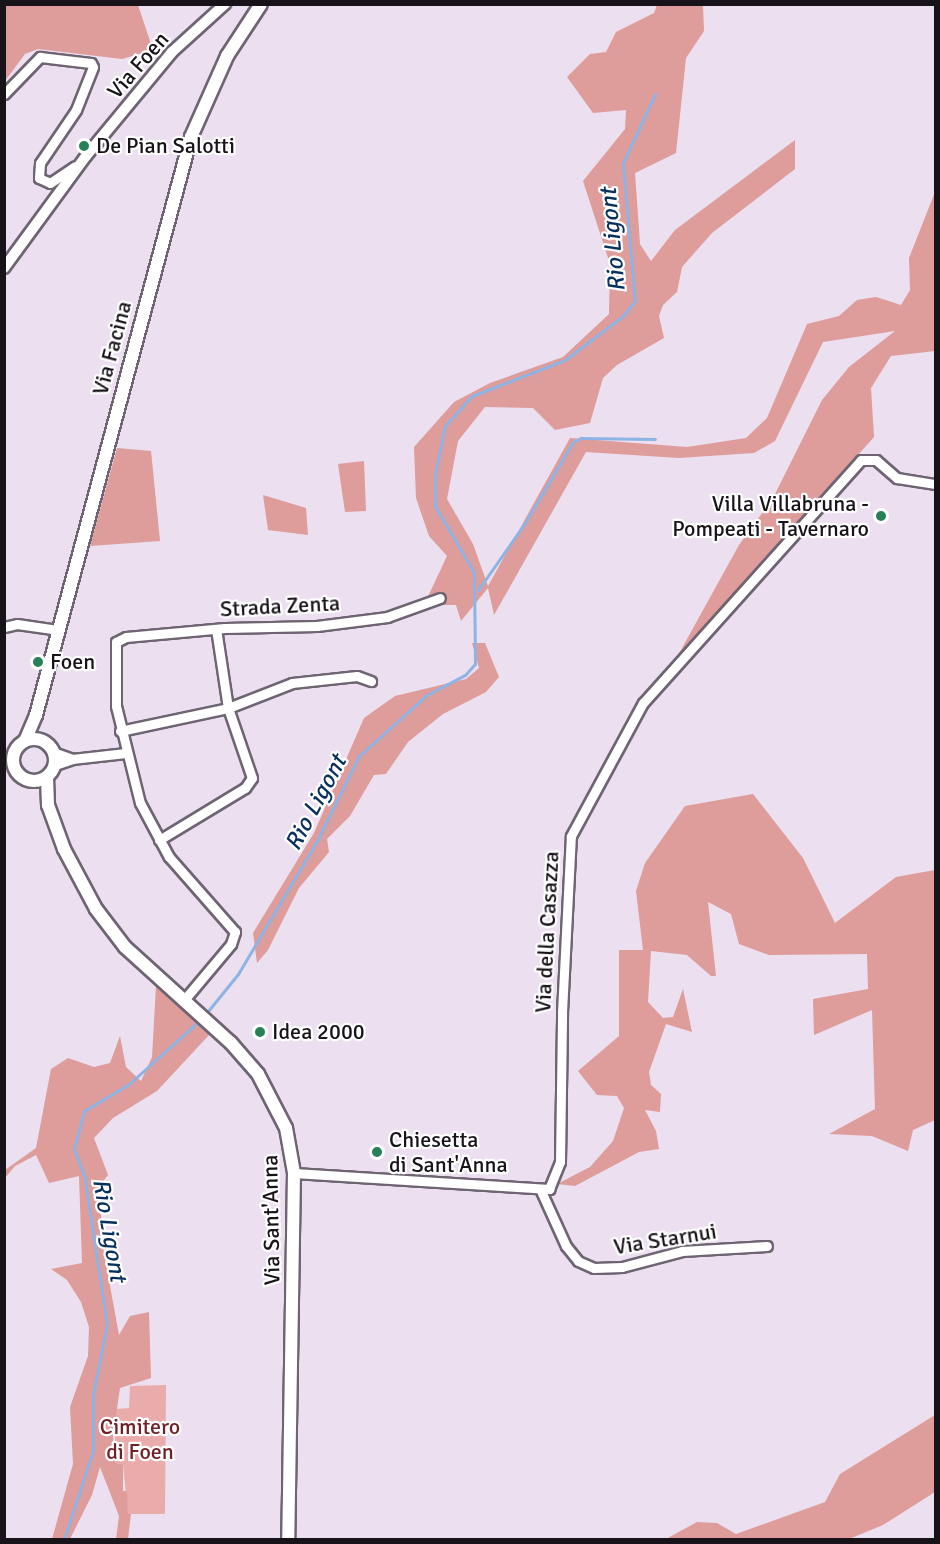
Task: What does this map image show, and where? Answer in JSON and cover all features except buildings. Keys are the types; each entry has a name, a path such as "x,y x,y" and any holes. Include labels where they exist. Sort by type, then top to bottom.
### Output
{"main road":[{"name":"Via Facina","path":"25,741 36,715 191,137 227,56 261,4"},
{"name":"Via Facina","path":"36,715 40,740"},
{"path":"40,740 53,752 55,765 47,777 31,782 18,775 8,762 25,741 40,740"},
{"path":"4,778 18,775"},
{"name":"Via Sant'Anna","path":"47,777 48,805"},
{"name":"Via Sant'Anna","path":"31,782 48,805 64,849 96,909 126,947 211,1024 258,1074 286,1128 294,1173 288,1539"}],"street":[{"name":"Via Foen","path":"4,268 86,156 171,52 225,4"},
{"name":"Via Foen","path":"4,94 40,57 91,63 93,68 76,110 40,164 39,178 50,183 59,180 86,156"},
{"name":"Via della Casazza","path":"541,1191 549,1189 560,1162 562,1012 571,836 643,703 861,460 876,460 897,478 936,483"},
{"name":"Strada Zenta","path":"120,731 114,683 118,639 216,629 317,626 387,617 440,598"},
{"path":"4,627 17,624 58,630"},
{"path":"159,840 251,782 228,708 216,629"},
{"path":"184,1000 234,941 235,932 195,890 159,840 133,784 120,731 228,708 292,683 357,676 371,681"},
{"path":"53,752 72,759"},
{"path":"55,765 72,759 126,753"},
{"path":"294,1173 541,1191"},
{"name":"Via Starnui","path":"541,1191 566,1246 578,1261 594,1268 622,1267 682,1251 767,1246"}],"green space":[{"name":"Cimitero di Foen","path":"166,1385 165,1514 128,1514 123,1464 115,1463 115,1409 129,1408 130,1386"}],"shaded area":[{"path":"5,4 138,5 153,50 122,59 38,49 25,54 5,81"},
{"path":"657,5 703,5 704,31 686,58 676,153 635,173 640,244 651,261 675,230 795,140 795,169 712,233 682,267 677,292 663,305 659,316 664,338 617,365 603,378 590,423 555,430 533,408 485,407 458,441 447,499 473,544 488,586 570,438 687,447 746,438 767,418 807,324 839,316 857,300 876,297 901,305 910,290 909,258 935,192 935,351 891,356 871,388 874,437 676,659 739,545 773,498 822,400 849,367 895,331 823,342 775,441 754,453 679,458 586,452 494,615 488,588 461,621 456,605 424,605 447,556 429,536 416,498 414,447 454,402 490,383 563,357 609,314 610,264 583,181 625,129 626,110 593,113 567,77 590,54 606,52 616,32 654,13"},
{"path":"117,448 151,451 160,541 90,546"},
{"path":"364,461 366,511 345,512 338,464"},
{"path":"263,495 306,508 308,535 268,530"},
{"path":"472,643 485,643 499,677 486,692 443,714 408,742 386,774 374,775 350,816 327,839 329,852 299,888 268,950 257,963 253,933 314,833 364,718 395,696 466,679 479,668"},
{"path":"753,794 803,858 835,923 896,877 935,870 935,1120 913,1130 908,1151 872,1136 829,1134 875,1109 872,1010 814,1035 813,999 868,989 867,954 769,955 739,944 731,914 708,902 716,976 711,976 687,955 651,951 648,1002 663,1018 673,1017 683,989 692,1032 666,1024 649,1072 651,1085 661,1094 660,1112 645,1110 656,1131 659,1149 639,1152 575,1186 557,1184 590,1167 613,1141 624,1108 617,1096 597,1095 578,1071 619,1036 619,950 643,950 636,891 645,863 685,806"},
{"path":"156,986 210,1034 157,1091 113,1118 94,1138 108,1175 100,1185 102,1242 119,1335 130,1316 149,1312 151,1378 120,1388 113,1436 115,1463 123,1464 123,1491 127,1491 128,1514 131,1514 128,1539 116,1539 119,1516 100,1467 92,1495 70,1539 52,1539 73,1464 70,1407 88,1356 89,1327 81,1302 67,1280 51,1269 82,1263 79,1176 49,1183 36,1155 15,1166 5,1178 5,1170 36,1148 51,1069 68,1058 94,1067 110,1063 120,1036 126,1067 141,1081 152,1057"},
{"path":"935,1415 935,1492 883,1525 849,1539 666,1539 697,1522 717,1523 736,1534 825,1502 840,1474"}],"waterway":[{"name":"Rio Ligont","path":"204,1016 238,974 318,839 359,756 427,695 465,675 475,664 474,572 435,506 435,475 445,426 472,396 565,360 624,315 635,301 623,163 655,94"},
{"path":"478,590 525,523 573,442 581,438 655,439"},
{"name":"Rio Ligont","path":"64,1540 93,1451 93,1395 107,1324 85,1178 74,1149 84,1111 129,1084 199,1021"}],"place":[{"name":"De Pian Salotti","path":"84,146"},
{"name":"Villa Villabruna - Pompeati - Tavernaro","path":"881,516"},
{"name":"Foen","path":"38,662"},
{"name":"Idea 2000","path":"260,1032"},
{"name":"Chiesetta di Sant'Anna","path":"377,1152"}]}
